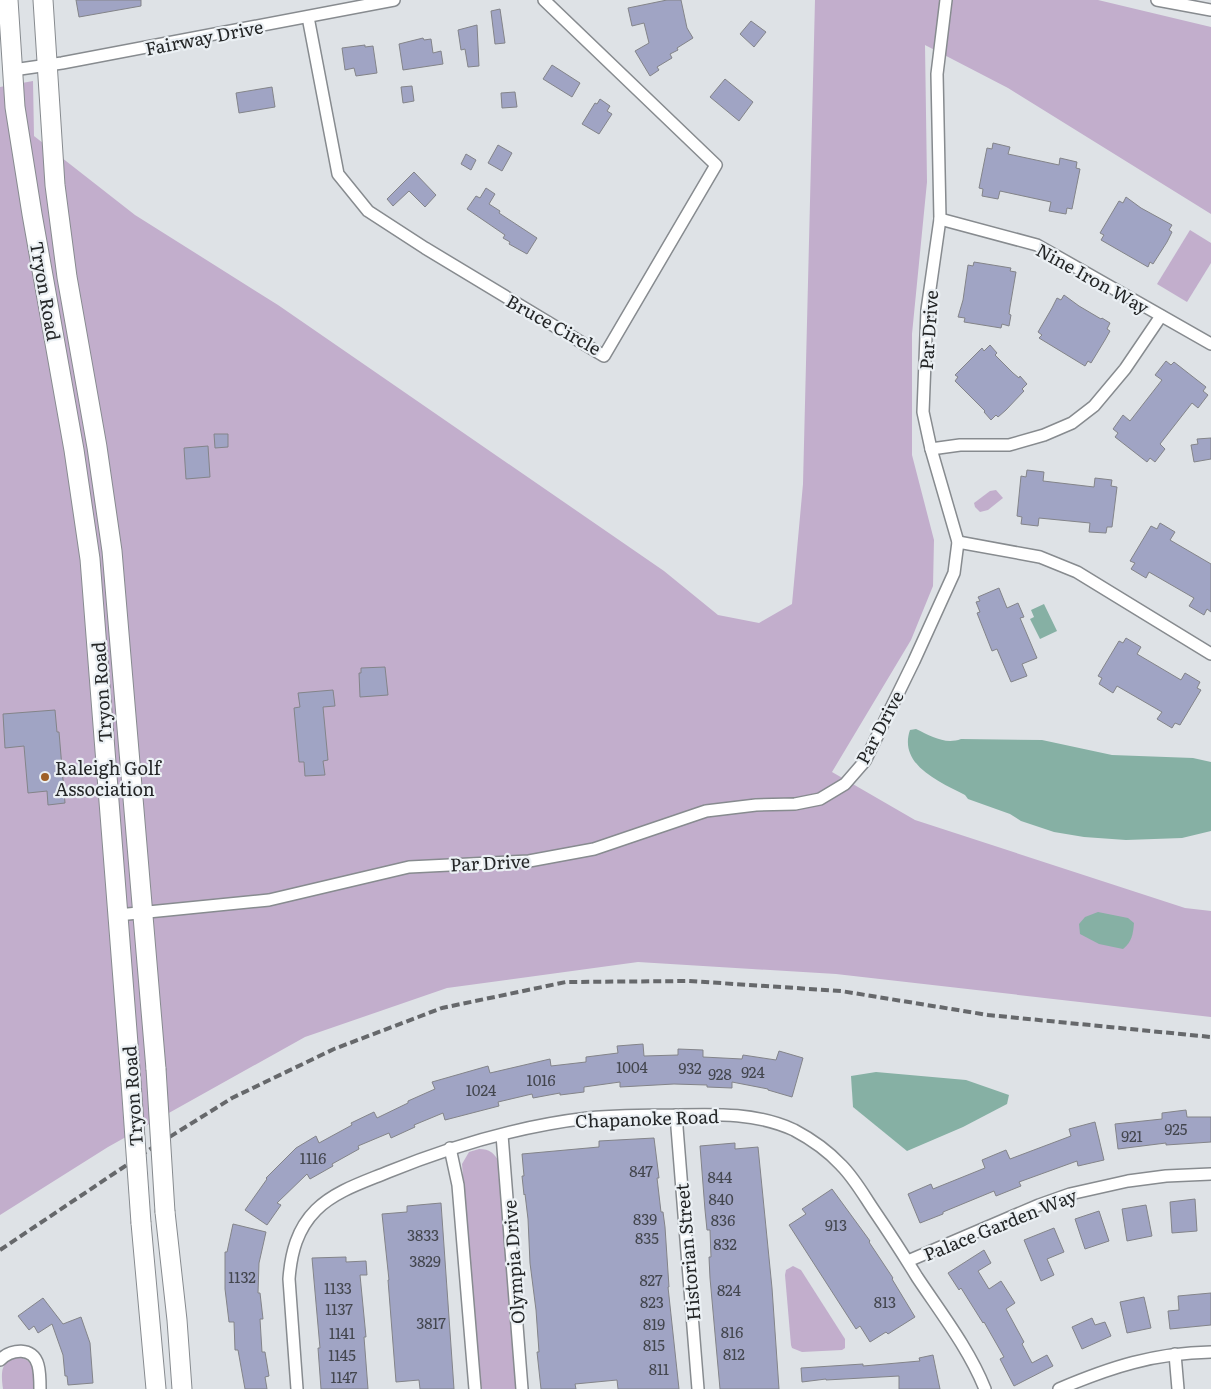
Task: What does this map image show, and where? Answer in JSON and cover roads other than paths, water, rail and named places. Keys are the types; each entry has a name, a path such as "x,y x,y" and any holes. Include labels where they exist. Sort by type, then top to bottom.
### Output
{"main road":[{"name":"Tryon Road","path":"8,0 16,106 26,179 75,458 90,559 141,1223 156,1389"},
{"name":"Tryon Road","path":"42,0 54,185 113,559 156,1069 165,1212 177,1320 182,1389"}],"street":[{"name":"Fairway Drive","path":"13,70 394,0"},
{"name":"Bruce Circle","path":"308,17 338,174 368,211 604,356 716,165 544,0"},
{"name":"Par Drive","path":"118,915 268,900 409,867 529,861 594,850 706,811 756,805 795,804 820,799 845,784 865,761 914,661 954,572 958,542 931,449 923,412 927,310 940,219 937,74 946,0"},
{"path":"1157,0 1211,10"},
{"name":"Nine Iron Way","path":"940,219 1037,244 1211,344"},
{"path":"931,449 960,445 1009,445 1044,435 1072,423 1094,406 1125,369 1161,316"},
{"path":"958,542 1040,557 1077,572 1211,654"},
{"name":"Chapanoke Road","path":"297,1389 289,1279 293,1250 300,1230 316,1210 335,1196 365,1181 450,1148 553,1123 620,1115 714,1114 759,1119 794,1131 810,1139 842,1166 860,1189 953,1331 985,1389"},
{"name":"Historian Street","path":"676,1115 698,1389"},
{"name":"Olympia Drive","path":"502,1135 522,1389"},
{"path":"450,1148 458,1185 475,1389"},
{"name":"Palace Garden Way","path":"908,1261 1039,1205 1070,1194 1156,1177 1211,1174"},
{"path":"0,1360 8,1354 19,1350 28,1352 38,1364 40,1389"},
{"path":"1059,1389 1108,1369 1137,1361 1175,1354 1211,1352"},
{"path":"1175,1354 1178,1389"}],"railway":[{"path":"0,1250 152,1148 232,1098 334,1049 442,1008 566,982 689,981 841,991 988,1015 1211,1037"}],"place":[{"name":"Raleigh Golf Association","path":"45,777"}]}
